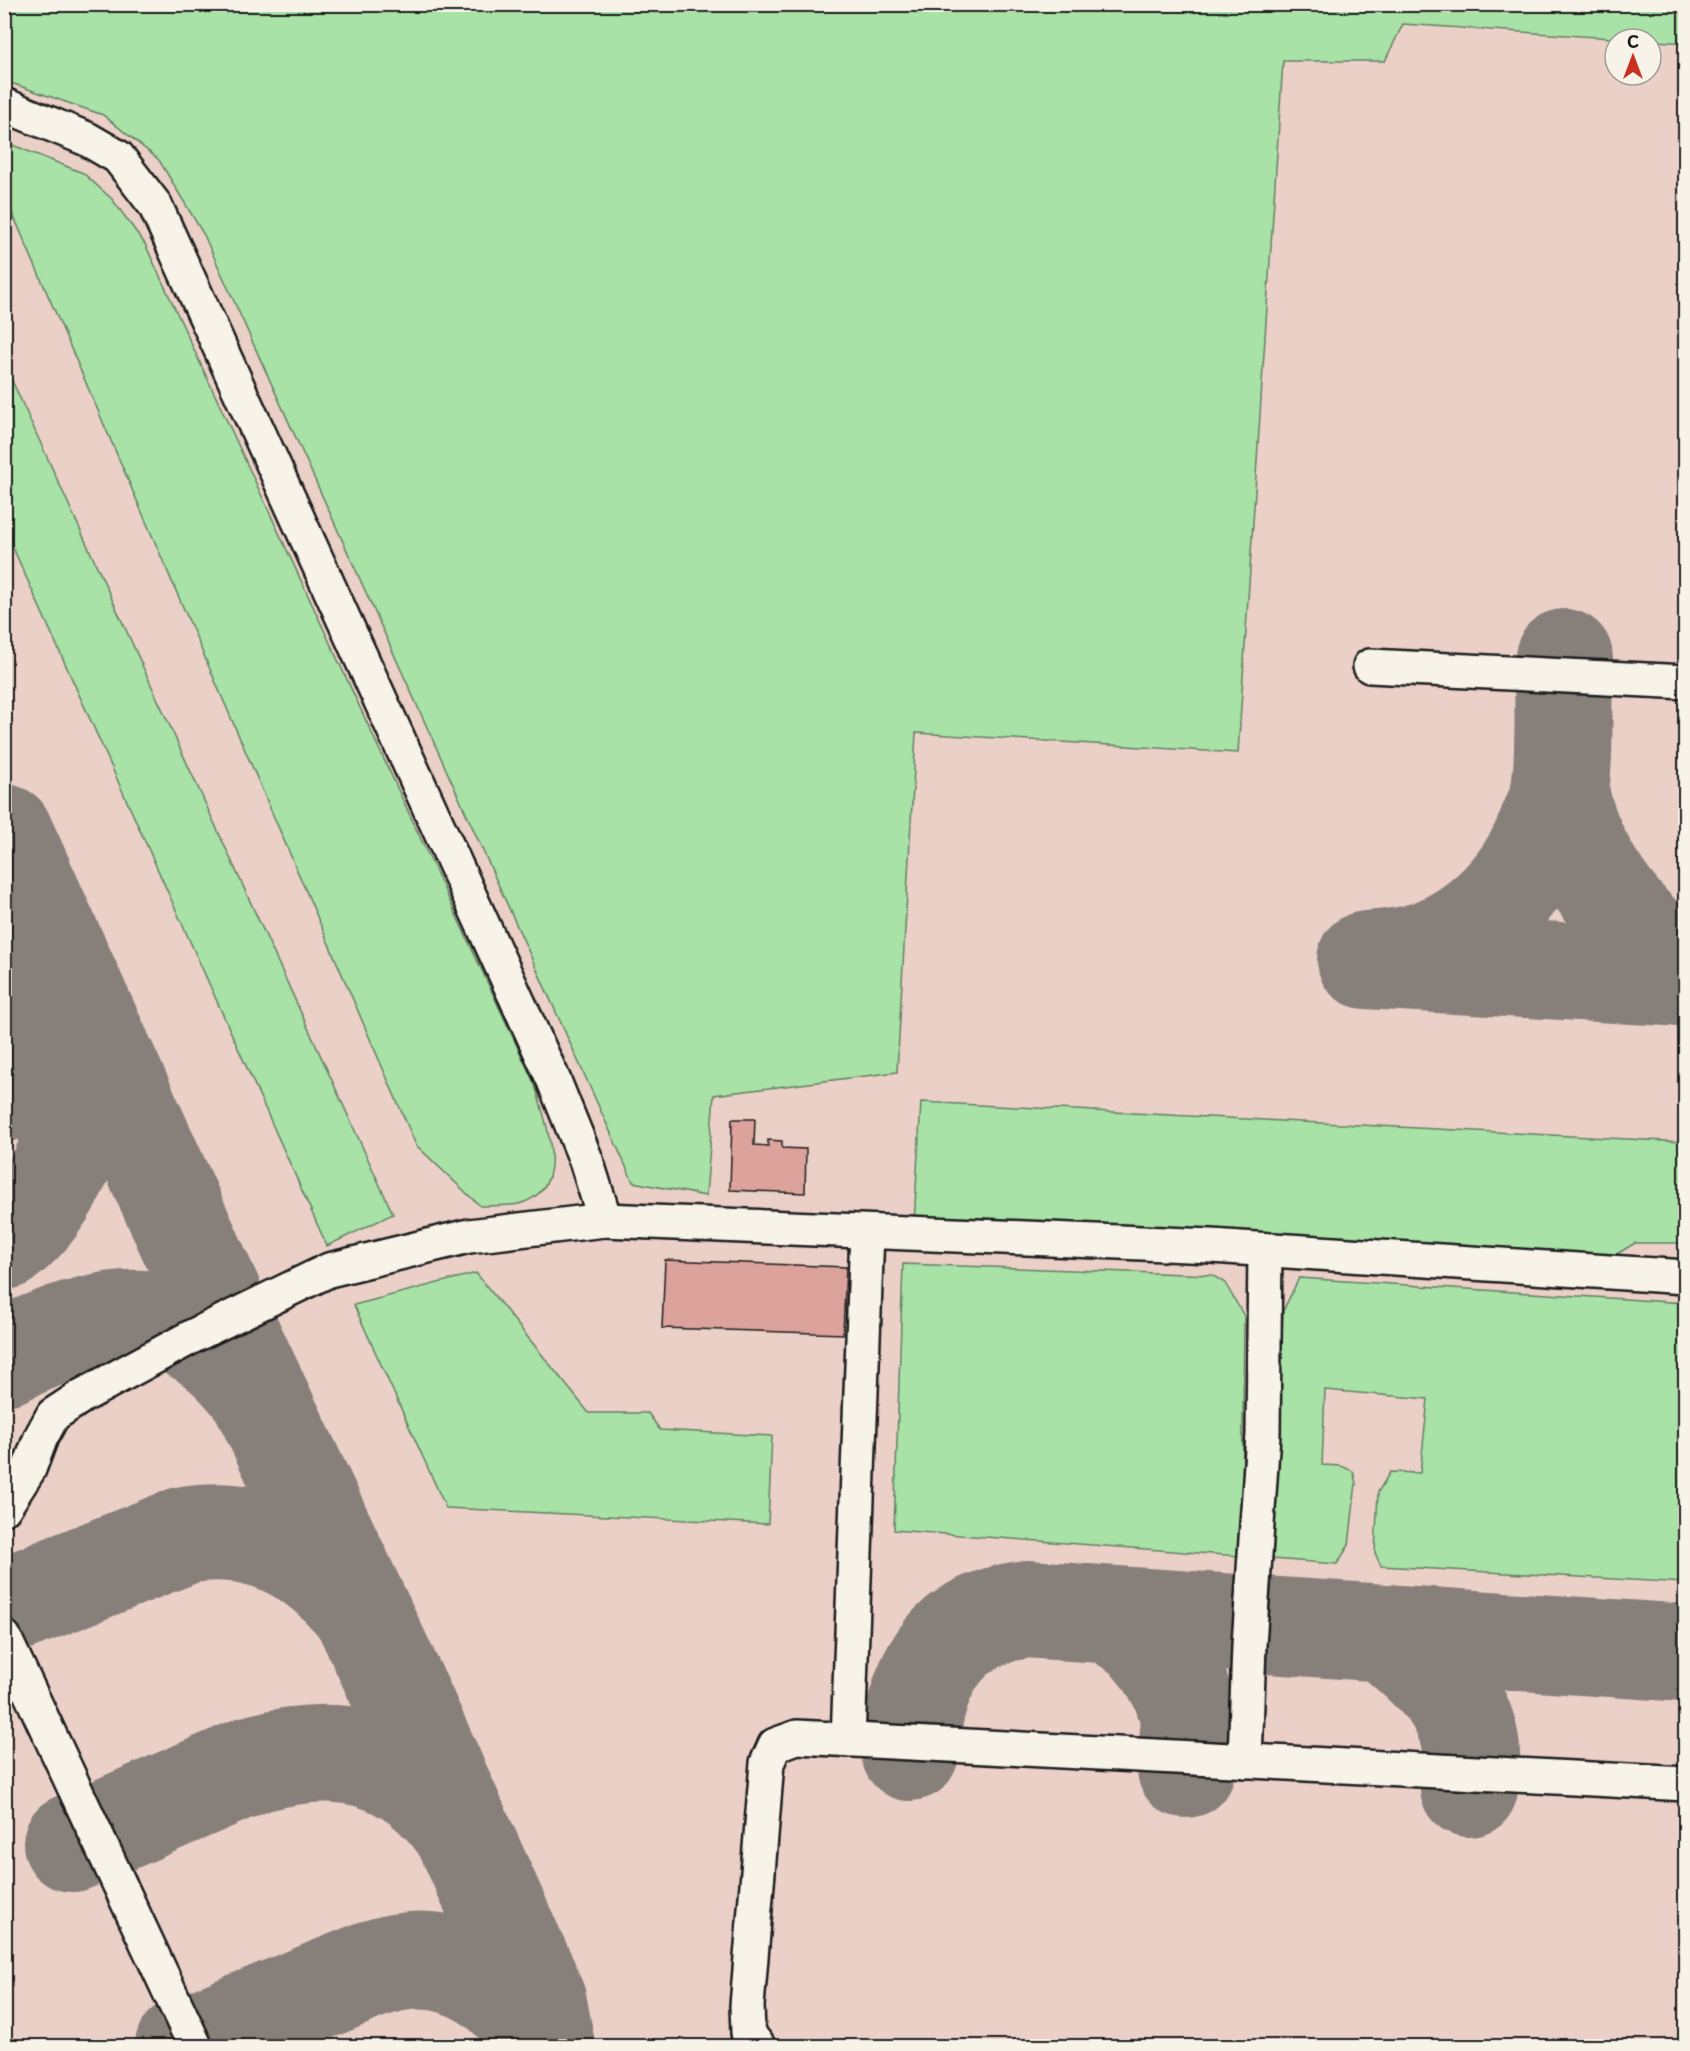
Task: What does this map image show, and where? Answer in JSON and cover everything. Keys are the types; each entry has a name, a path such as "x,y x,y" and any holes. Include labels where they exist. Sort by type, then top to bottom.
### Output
{"lane":[{"path":"4,105 87,139 118,157 155,205 554,1081 586,1160 605,1220"},
{"path":"1370,666 1686,682"},
{"path":"4,1508 29,1469 41,1437 53,1415 82,1396 185,1340 329,1270 470,1236 605,1220 1265,1250 1686,1277"},
{"path":"848,1740 867,1233"},
{"path":"1245,1761 1249,1645 1263,1434 1265,1250"},
{"path":"4,1637 195,2046"},
{"path":"750,2042 747,2006 767,1763 776,1745 797,1737 1686,1784"}],"shaded area":[{"path":"5,5 1685,5 1685,2046 5,2046"}],"green space":[{"path":"5,4 1685,4 1686,43 1663,41 1663,27 1603,27 1603,37 1403,24 1385,61 1283,61 1238,753 916,733 897,1072 714,1095 706,1196 633,1182 204,235 159,160 103,115 5,81"},
{"path":"5,142 83,173 112,199 145,244 535,1085 548,1134 551,1168 547,1183 537,1195 522,1203 480,1206 416,1145 5,196"},
{"path":"4,363 393,1214 327,1246 5,530"},
{"path":"921,1102 1685,1142 1685,1243 1635,1243 1607,1260 914,1222"},
{"path":"903,1264 1212,1275 1225,1283 1244,1316 1242,1529 1238,1556 894,1530"},
{"path":"476,1273 589,1413 648,1413 660,1430 772,1436 768,1524 446,1508 354,1305"},
{"path":"1299,1278 1685,1303 1685,1583 1381,1566 1375,1553 1378,1492 1390,1472 1420,1473 1428,1399 1325,1390 1322,1465 1341,1466 1353,1471 1356,1483 1349,1545 1337,1564 1273,1559 1283,1311"}],"building":[{"path":"732,1119 755,1119 754,1145 768,1146 768,1140 782,1141 782,1148 806,1149 805,1193 730,1190"},
{"path":"665,1260 846,1267 843,1334 662,1328"}],"taxiway":[{"path":"1564,658 1563,757 1560,790 1538,847 1525,870 1492,909 1472,926 1450,939 1402,956 1366,960 1686,978"},
{"path":"1560,791 1566,816 1576,841 1605,892 1643,936 1664,953 1686,966"},
{"path":"4,833 224,1320 407,1708 527,1975 538,2003 546,2046"},
{"path":"4,1093 30,1062 46,1032 54,999 55,959"},
{"path":"4,1241 27,1220 46,1195 61,1166 72,1136 80,1105 84,1073 81,1011"},
{"path":"4,1357 75,1329 108,1321 139,1319 169,1323 199,1336 227,1358 256,1390"},
{"path":"4,1607 185,1535 212,1532 237,1533 282,1546 323,1571 359,1608"},
{"path":"910,1752 912,1730 922,1688 943,1652 957,1637 975,1625 1000,1615 1027,1609 1686,1653"},
{"path":"1111,1615 1144,1636 1166,1663 1180,1688 1190,1718 1186,1769"},
{"path":"1387,1633 1438,1680 1458,1709 1471,1747 1469,1788"},
{"path":"72,1843 254,1764 285,1757 315,1754 343,1754 370,1759 395,1769 418,1784 440,1803 461,1829"},
{"path":"184,2046 370,1970 397,1963 424,1961 446,1963 466,1970 503,1993 531,2026 541,2046"}]}
